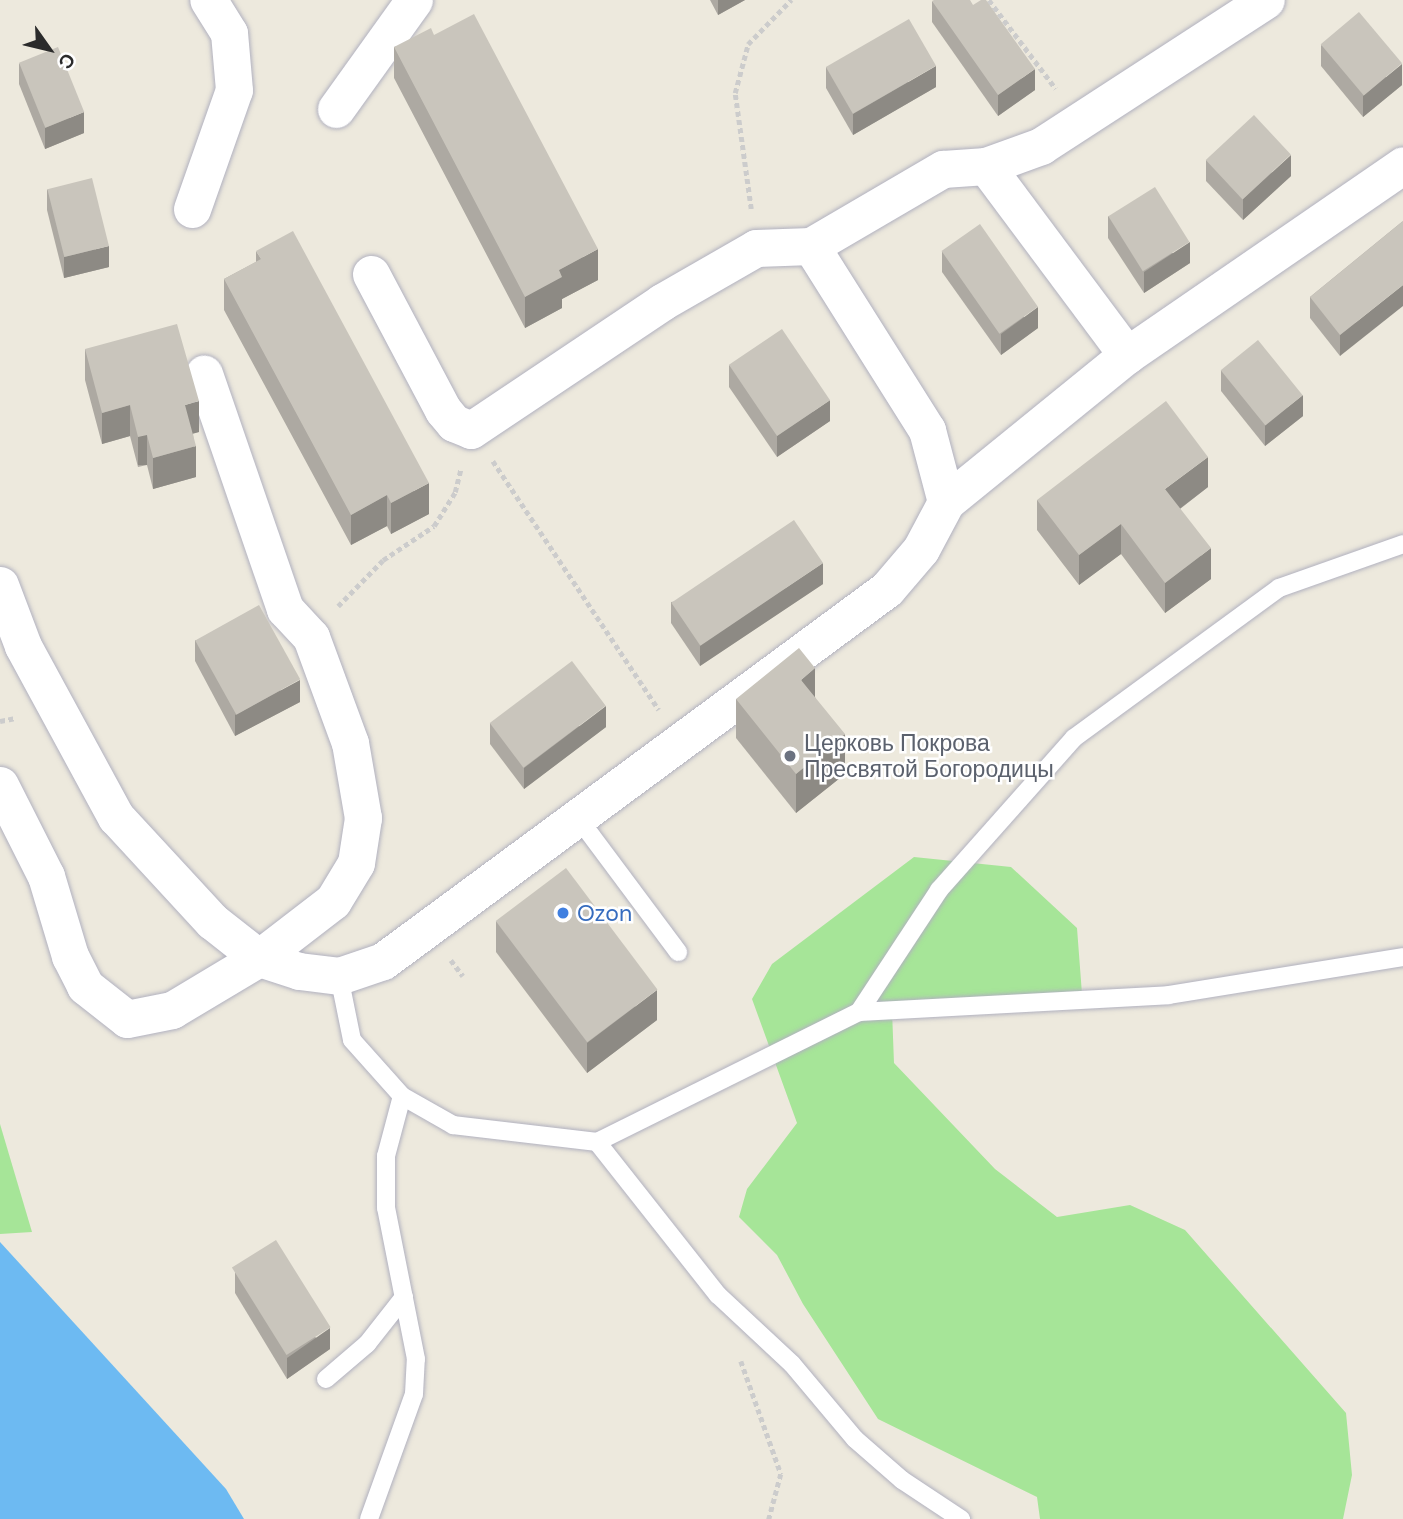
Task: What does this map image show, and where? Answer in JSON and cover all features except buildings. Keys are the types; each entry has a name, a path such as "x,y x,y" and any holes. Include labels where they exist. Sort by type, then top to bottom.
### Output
{"street":[{"path":"192,209 233,90 229,33 208,0"},
{"path":"336,109 414,0"},
{"path":"370,274 443,410 454,423 471,430 662,302 756,248 811,246 943,169 986,166 1041,146 1266,0"},
{"path":"0,585 23,646 116,817 212,920 259,958 299,971 339,976 383,961 579,819 887,589 920,549 947,502 1127,355 1403,165"},
{"path":"986,166 1127,355"},
{"path":"811,246 927,430 947,502"},
{"path":"0,785 46,876 70,957 85,986 127,1019 172,1010 259,958 333,901 356,863 361,830 350,743 311,637 285,609 204,374"}],"lane":[{"path":"859,1012 939,890 1074,738 1279,588 1403,544"},
{"path":"579,819 678,952"},
{"path":"339,976 352,1040 402,1096 453,1125 597,1142 859,1012 1169,995 1403,957"},
{"path":"369,1519 414,1394 416,1359 386,1208 386,1156 402,1096"},
{"path":"597,1142 718,1294 792,1364 855,1439 902,1480 961,1519"},
{"path":"326,1379 367,1344 404,1297"}],"path":[{"path":"756,248 735,93 748,44 791,0"},
{"path":"989,0 1080,121"},
{"path":"311,637 383,560 434,526 455,492 471,430"},
{"path":"471,430 681,743"},
{"path":"740,1359 781,1474 769,1519"}],"green space":[{"path":"914,857 1011,867 1077,928 1082,994 892,1010 894,1063 995,1169 1057,1217 1130,1205 1185,1230 1346,1413 1352,1475 1343,1519 1040,1519 1037,1497 878,1419 803,1304 777,1255 739,1217 747,1189 797,1123 752,999 772,964"},
{"path":"0,1124 32,1232 0,1234"}],"water":[{"path":"0,1242 226,1489 244,1519 0,1519"}],"place":[{"name":"Церковь Покрова Пресвятой Богородицы","path":"790,756"},
{"name":"Ozon","path":"563,913"}]}
